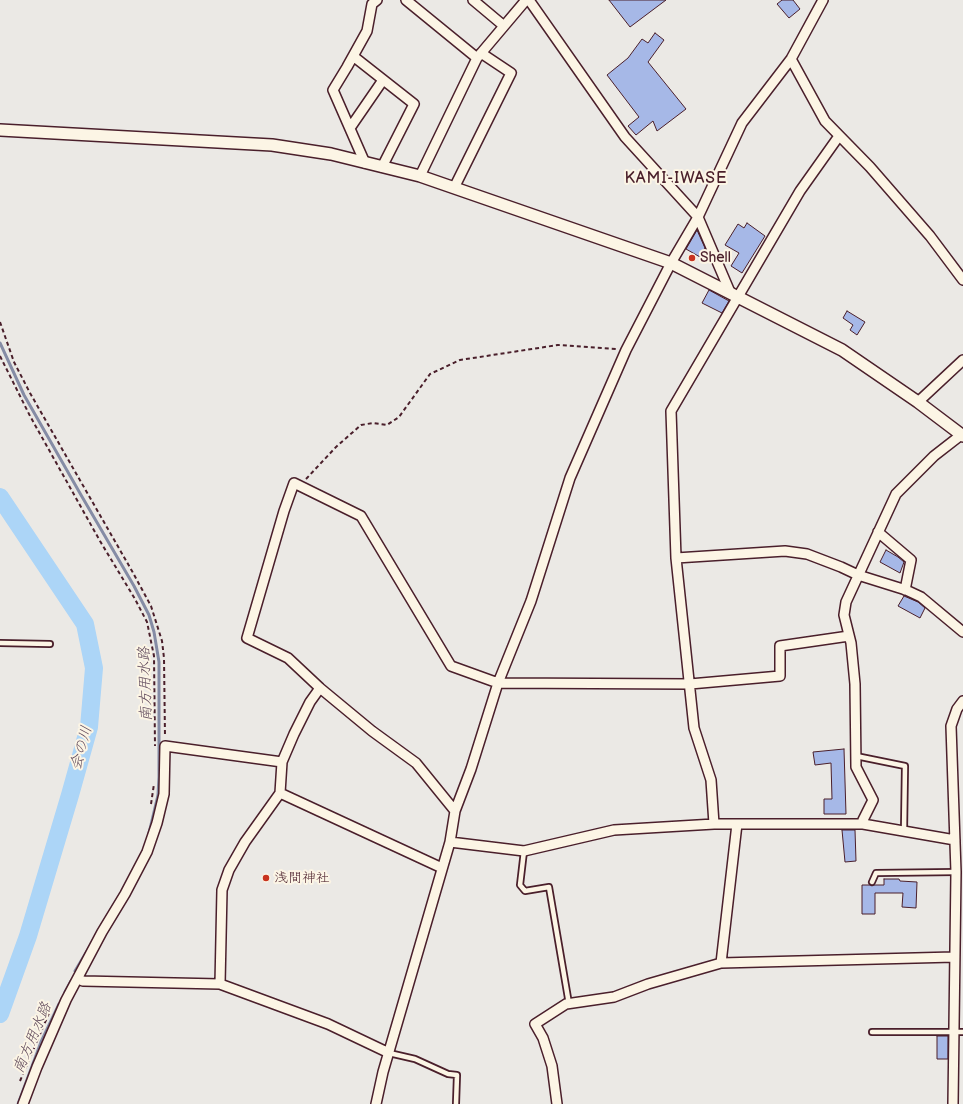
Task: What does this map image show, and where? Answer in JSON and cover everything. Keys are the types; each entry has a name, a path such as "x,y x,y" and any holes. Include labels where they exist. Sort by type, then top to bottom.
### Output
{"street":[{"path":"365,163 333,90 354,56 367,31 372,4 377,0"},
{"path":"406,0 479,55 511,73 454,188"},
{"path":"473,0 504,26"},
{"path":"420,176 479,55 527,0 625,137 698,217 734,294"},
{"path":"376,1104 389,1053 450,842 455,810 471,769 498,683 531,600 570,478 626,350 671,263 698,217 742,123 791,59 823,0"},
{"path":"354,56 414,104 382,167"},
{"path":"791,59 825,121 870,167 930,236 963,280"},
{"path":"350,128 383,80"},
{"path":"0,130 272,145 331,154 420,176 671,263 842,350 918,402 962,436 934,456 896,494 846,602 844,615 849,636 855,684 856,767 872,800 863,820 863,824"},
{"path":"714,824 712,780 694,728 676,558 671,411 734,294 800,191 840,136"},
{"path":"918,402 963,360"},
{"path":"455,810 416,763 372,731 320,688 288,658 247,638 294,483 361,516 451,666 498,683 690,684 780,676 780,646 849,636"},
{"path":"878,532 912,560 905,590"},
{"path":"676,558 785,551 807,554 858,575 905,590 921,597 963,632"},
{"path":"220,984 222,890 229,870 245,842 280,793 282,762 310,702 320,688"},
{"path":"953,1104 958,1032 954,957 956,872 951,726 963,701"},
{"path":"23,1104 54,1025 102,932 125,894 147,852 157,823 164,794 165,746 282,762"},
{"path":"280,793 442,868"},
{"path":"450,842 524,851 614,830 714,824 863,824 955,840"},
{"path":"721,963 737,824"},
{"path":"557,1104 552,1066 544,1038 535,1024 566,1004 614,997 648,984 721,963 954,957"},
{"path":"78,979 83,981 220,984 328,1024 389,1053"}],"lane":[{"path":"0,642 50,644"},
{"path":"856,756 905,766 904,831"},
{"path":"524,851 520,885 525,891 548,887 569,1004"},
{"path":"872,882 876,873 956,872"},
{"path":"872,1032 958,1032"},
{"path":"389,1053 416,1059 448,1074 457,1075 456,1104"}],"path":[{"path":"0,322 14,362 30,393 151,606 162,641 164,658 165,746"},
{"path":"300,486 336,447 361,425 373,423 387,425 399,417 430,374 460,360 558,345 626,350"},
{"path":"0,356 30,416 147,622 154,656 155,749"},
{"path":"150,808 154,778"},
{"path":"19,1085 23,1072 49,1013"}],"building":[{"path":"609,0 666,0 630,27"},
{"path":"782,0 793,0 800,9 789,18 777,4"},
{"path":"655,33 664,40 648,62 686,109 657,131 653,121 636,135 628,126 639,117 607,75 628,58 642,39 648,43"},
{"path":"747,223 765,236 742,273 731,266 739,253 725,245 738,224 744,228"},
{"path":"697,230 705,248 700,257 686,249"},
{"path":"709,290 729,301 722,313 702,303"},
{"path":"847,311 865,322 857,335 850,330 853,325 843,318"},
{"path":"886,550 904,562 900,573 880,562"},
{"path":"904,596 918,602 925,608 920,618 898,606"},
{"path":"844,749 846,814 824,814 824,799 832,799 831,763 815,765 813,752"},
{"path":"842,830 855,830 856,861 845,862"},
{"path":"884,879 899,879 900,881 917,882 916,908 902,907 903,893 875,893 875,914 862,914 862,885 884,885"},
{"path":"937,1036 948,1036 948,1059 937,1059"}],"waterway":[{"name":"南方用水路","path":"0,343 24,395 134,586 149,615 154,632 159,662 158,795 149,833"},
{"name":"会の川","path":"0,497 85,624 94,668 89,727 28,936 0,1014"},
{"name":"南方用水路","path":"75,971 90,946"},
{"name":"南方用水路","path":"65,992 71,981"},
{"name":"南方用水路","path":"18,1104 41,1042 59,1004"}],"place":[{"name":"Shell","path":"692,258"},
{"name":"浅間神社","path":"266,878"}],"district":[{"name":"KAMI-IWASE","path":"676,179"}]}
